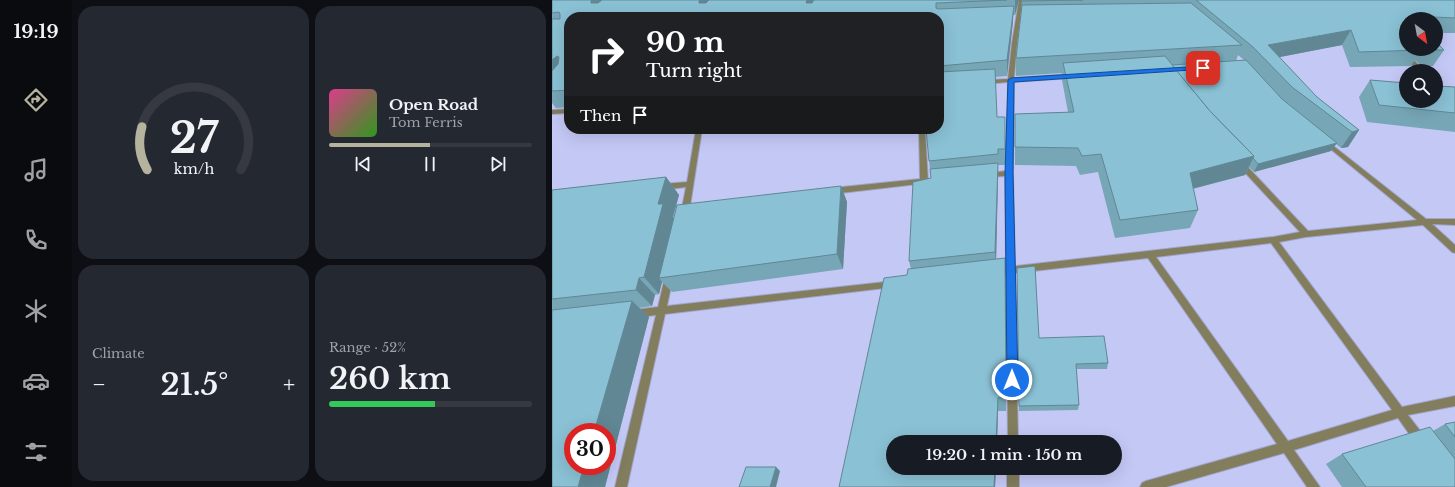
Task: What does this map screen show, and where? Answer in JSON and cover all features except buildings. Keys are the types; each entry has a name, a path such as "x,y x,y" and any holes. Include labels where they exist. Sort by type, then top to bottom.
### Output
{"street":[{"path":"1013,435 1009,173 1011,80 1021,0"},
{"path":"1010,17 1026,18"},
{"path":"1407,56 1414,64"},
{"path":"982,82 1083,76"},
{"path":"552,112 564,111"},
{"path":"683,221 690,206 689,184 698,134"},
{"path":"821,192 928,181 923,134"},
{"path":"1321,139 1425,222 1455,250"},
{"path":"1232,155 1306,234"},
{"path":"978,176 1009,173"},
{"path":"651,188 689,184"},
{"path":"988,273 1273,240 1306,234 1435,221 1455,222"},
{"path":"1273,240 1427,450"},
{"path":"1150,254 1314,487"},
{"path":"621,487 672,266"},
{"path":"622,315 902,283"},
{"path":"1146,487 1286,447 1400,412 1455,401"},
{"path":"1013,475 1013,487"}],"route":[{"path":"1012,380 1009,173 1011,80 1203,68"}]}
